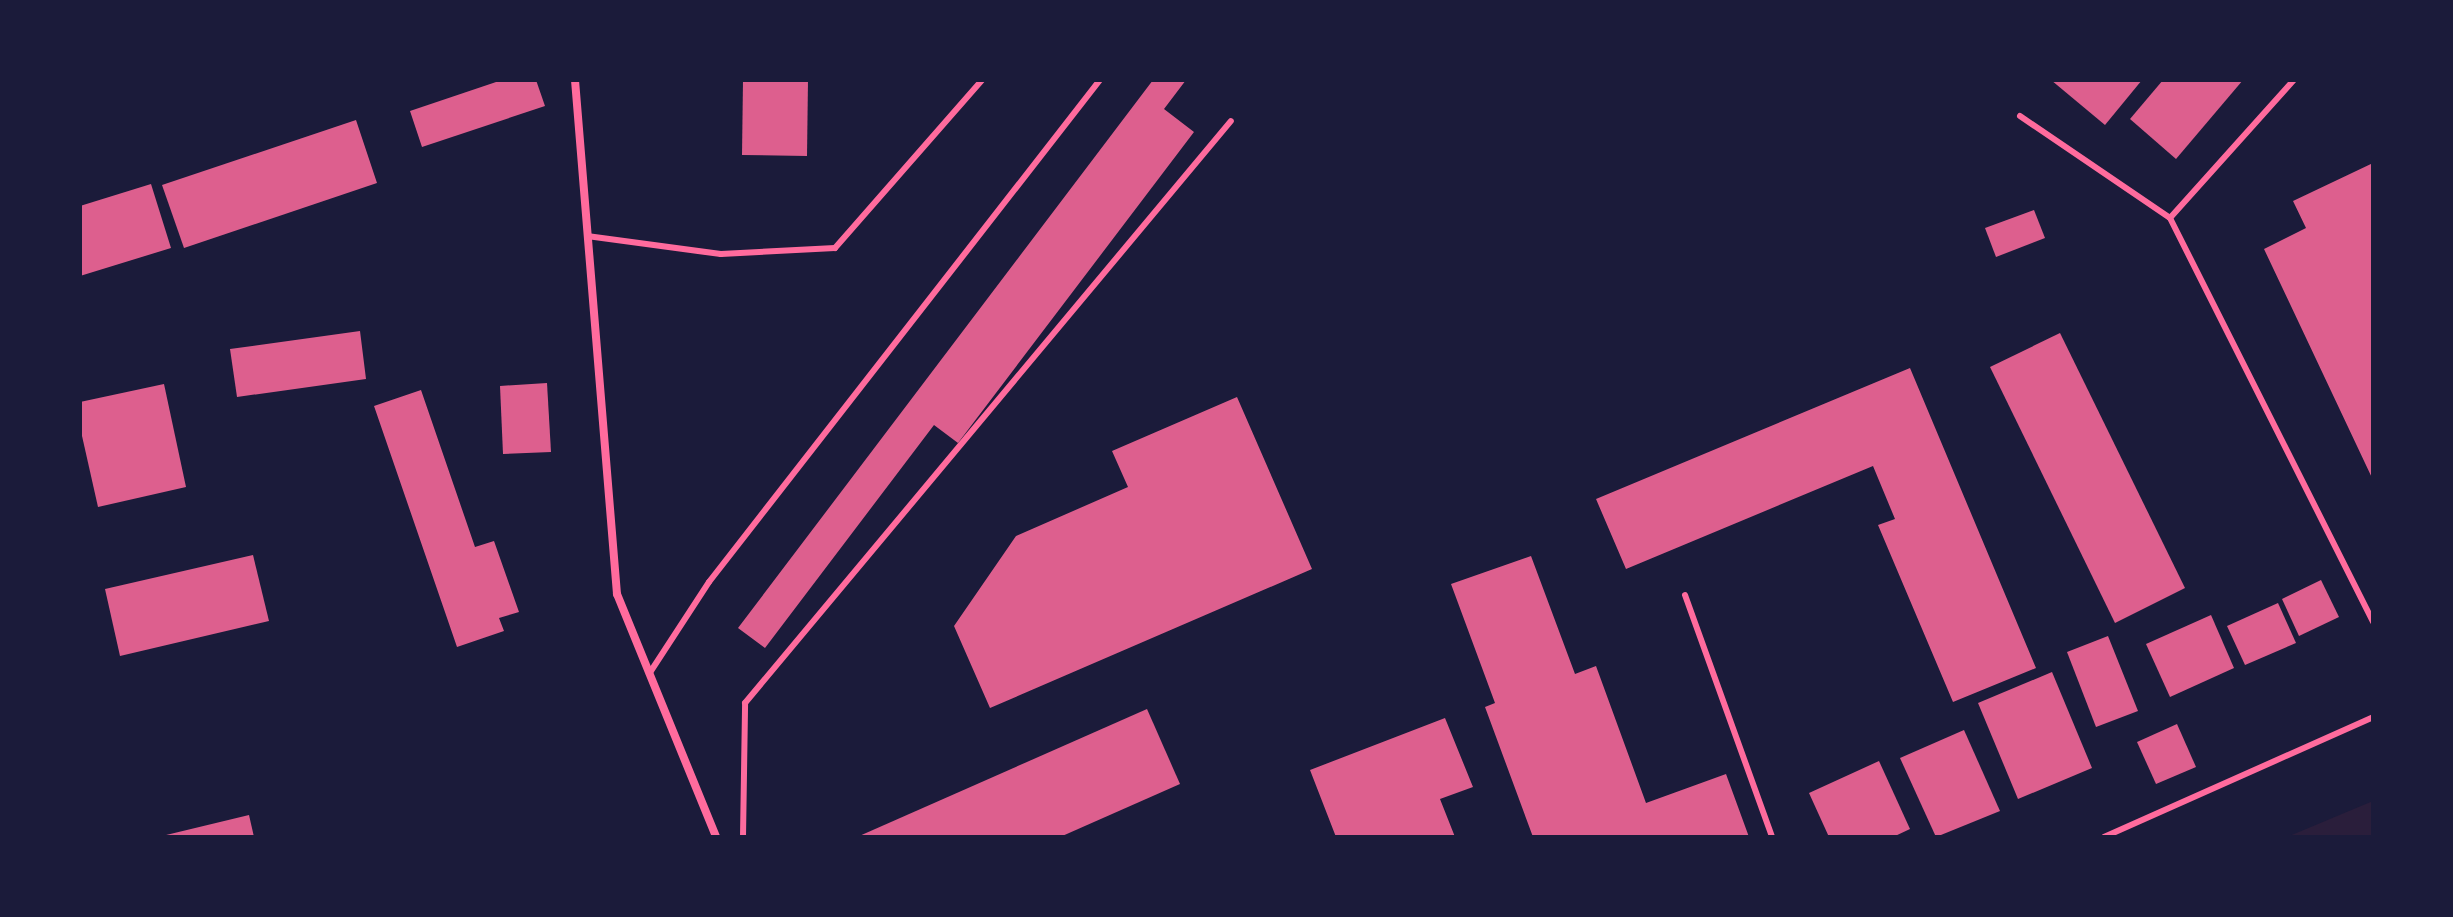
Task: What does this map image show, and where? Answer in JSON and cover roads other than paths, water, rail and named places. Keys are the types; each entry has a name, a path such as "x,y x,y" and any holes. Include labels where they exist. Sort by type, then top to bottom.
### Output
{"street":[{"path":"575,80 617,594 716,837"}],"lane":[{"path":"587,236 721,254 835,248 982,80"},
{"path":"649,674 709,582 1100,80"},
{"path":"2170,218 2294,80"},
{"path":"2020,116 2170,218 2373,622"},
{"path":"743,837 745,703 1231,121"},
{"path":"1685,595 1772,837"},
{"path":"2104,837 2373,717"}]}
